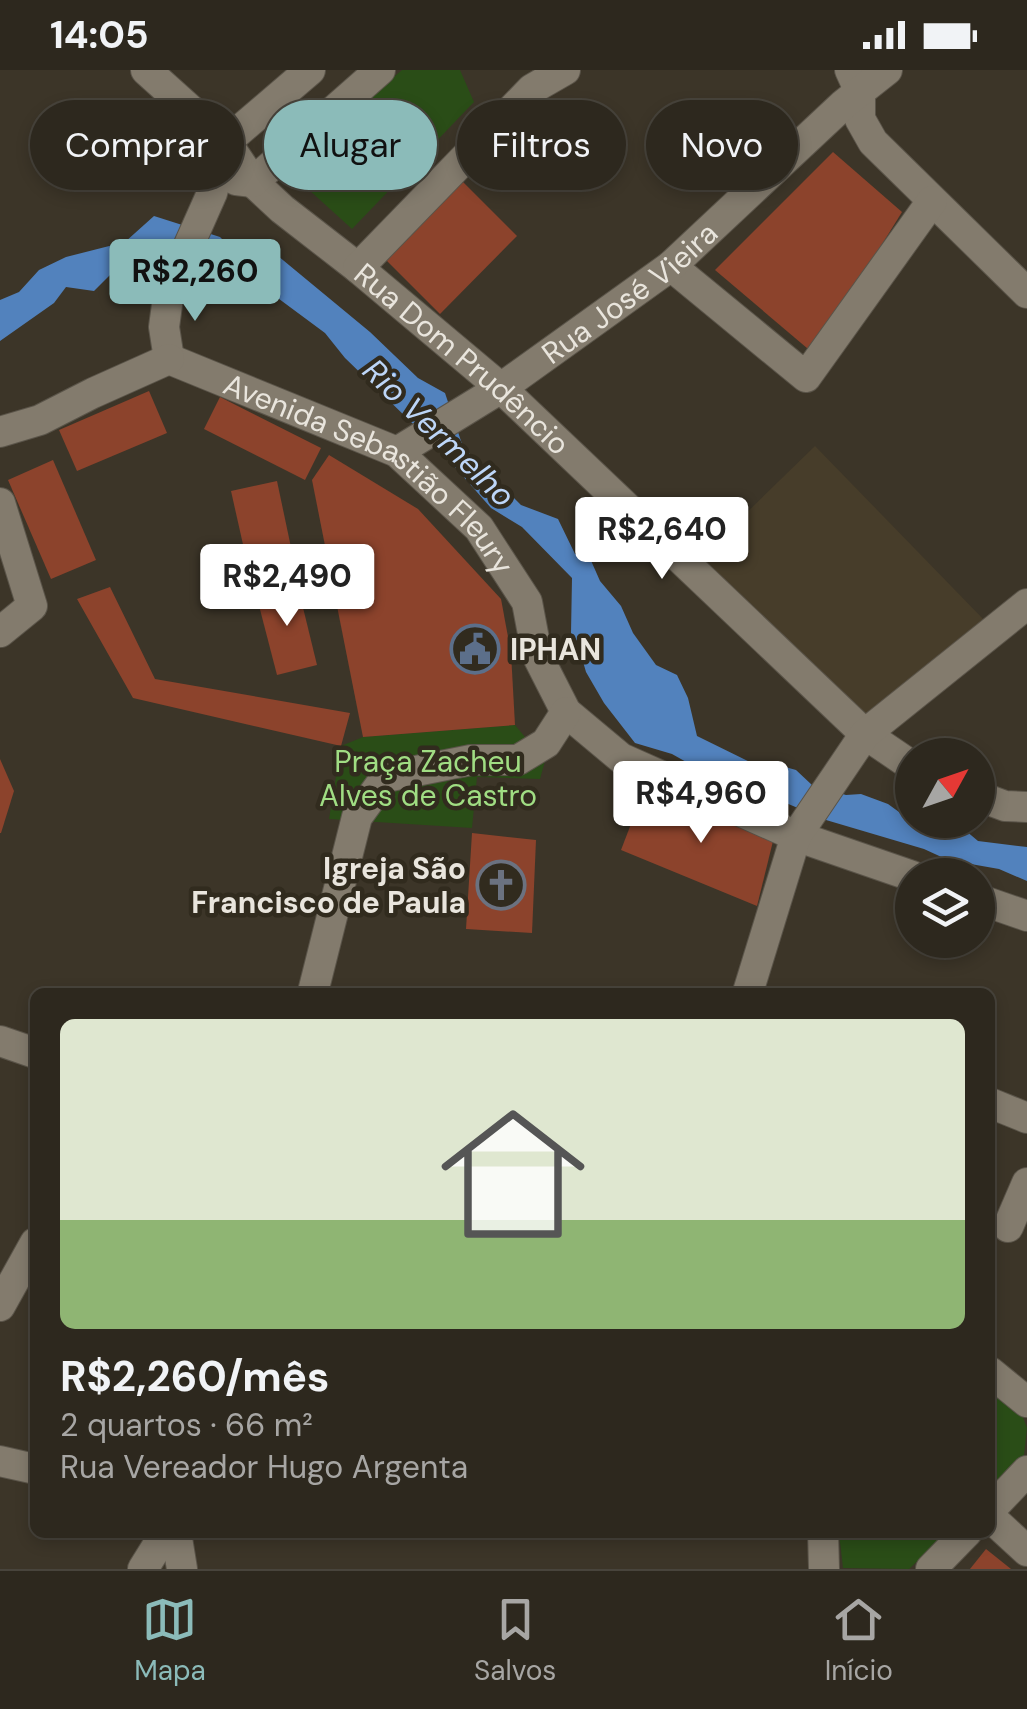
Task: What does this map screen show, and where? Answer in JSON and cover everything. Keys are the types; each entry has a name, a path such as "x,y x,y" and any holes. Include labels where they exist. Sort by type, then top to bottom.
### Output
{"street":[{"name":"Rua Dom Prudêncio","path":"146,70 179,100"},
{"path":"244,127 310,70"},
{"path":"244,183 253,182 380,70"},
{"path":"358,268 524,80 565,70"},
{"name":"Rua José Vieira","path":"408,445 495,392 671,266 855,81 888,70"},
{"path":"855,81 860,119 873,142 1027,293"},
{"name":"Rua Dom Prudêncio","path":"244,169 282,209 358,268 495,392 860,741 895,758"},
{"path":"0,432 40,420 169,359 164,326 168,290 213,190"},
{"path":"671,266 806,377 932,201"},
{"name":"Avenida Sebastião Fleury","path":"169,359 408,445 479,528 527,602 537,655 566,712 620,758 803,825 895,868"},
{"path":"0,503 32,606 0,632"},
{"path":"749,988 803,825 860,741 1027,604"},
{"path":"314,988 357,818 386,777 471,760 518,760 546,743 566,712"},
{"path":"995,802 1027,807"},
{"path":"995,904 1027,916"},
{"path":"0,1041 30,1051"},
{"path":"995,1105 1027,1118"},
{"path":"1008,1227 1027,1184"},
{"path":"0,1306 30,1252"},
{"path":"995,1376 1027,1402"},
{"path":"0,1461 30,1468"},
{"path":"995,1507 1027,1471"},
{"path":"995,1518 1027,1550"},
{"path":"143,1569 162,1538"},
{"path":"177,1538 182,1569"},
{"path":"823,1538 824,1569"},
{"path":"930,1569 962,1538"}],"shaded area":[{"path":"815,446 987,623 859,724 697,569 703,555"}],"green space":[{"path":"402,70 460,70 473,100 457,100 457,120 437,141 437,100 367,100"},
{"path":"309,190 389,190 352,229"},
{"name":"Praça Zacheu Alves de Castro","path":"515,725 545,761 540,779 477,777 472,828 329,819 341,746 363,737"},
{"path":"995,1385 1018,1404 1027,1428 1024,1455 995,1485"},
{"path":"840,1538 942,1538 909,1569 843,1568"}],"water":[{"name":"Rio Vermelho","path":"154,216 220,237 240,257 272,251 370,332 418,378 445,393 463,447 521,505 558,519 575,554 589,556 600,581 621,606 633,633 656,665 677,675 688,698 697,736 758,766 771,763 796,770 812,785 846,795 861,794 888,804 895,809 895,838 974,838 1027,847 1027,881 995,868 995,858 944,858 826,820 732,783 725,775 635,743 604,703 586,672 571,633 572,578 522,527 491,508 325,333 271,293 257,269 243,272 213,262 193,267 127,258 94,291 66,287 54,303 0,341 0,300 19,292 39,270 66,257 125,242"}],"building":[{"path":"833,152 902,212 814,354 715,270"},
{"path":"457,184 457,190 471,190 517,236 440,314 384,258"},
{"path":"149,391 167,433 77,471 59,430"},
{"path":"220,397 321,448 305,480 204,429"},
{"path":"329,455 418,509 501,599 511,653 515,725 363,737 312,480"},
{"path":"53,460 96,560 51,579 8,480"},
{"path":"277,481 296,571 251,580 231,491"},
{"path":"297,583 317,665 277,675 256,594"},
{"path":"110,587 155,679 350,713 341,746 133,698 77,599"},
{"path":"0,759 14,791 1,833 0,833"},
{"path":"644,790 775,833 757,906 621,850"},
{"name":"Igreja São Francisco de Paula","path":"472,833 536,840 532,933 466,929"},
{"path":"986,1549 1011,1569 970,1569"}],"place":[{"name":"IPHAN","path":"475,649"},
{"name":"Igreja São Francisco de Paula","path":"501,885"}]}
